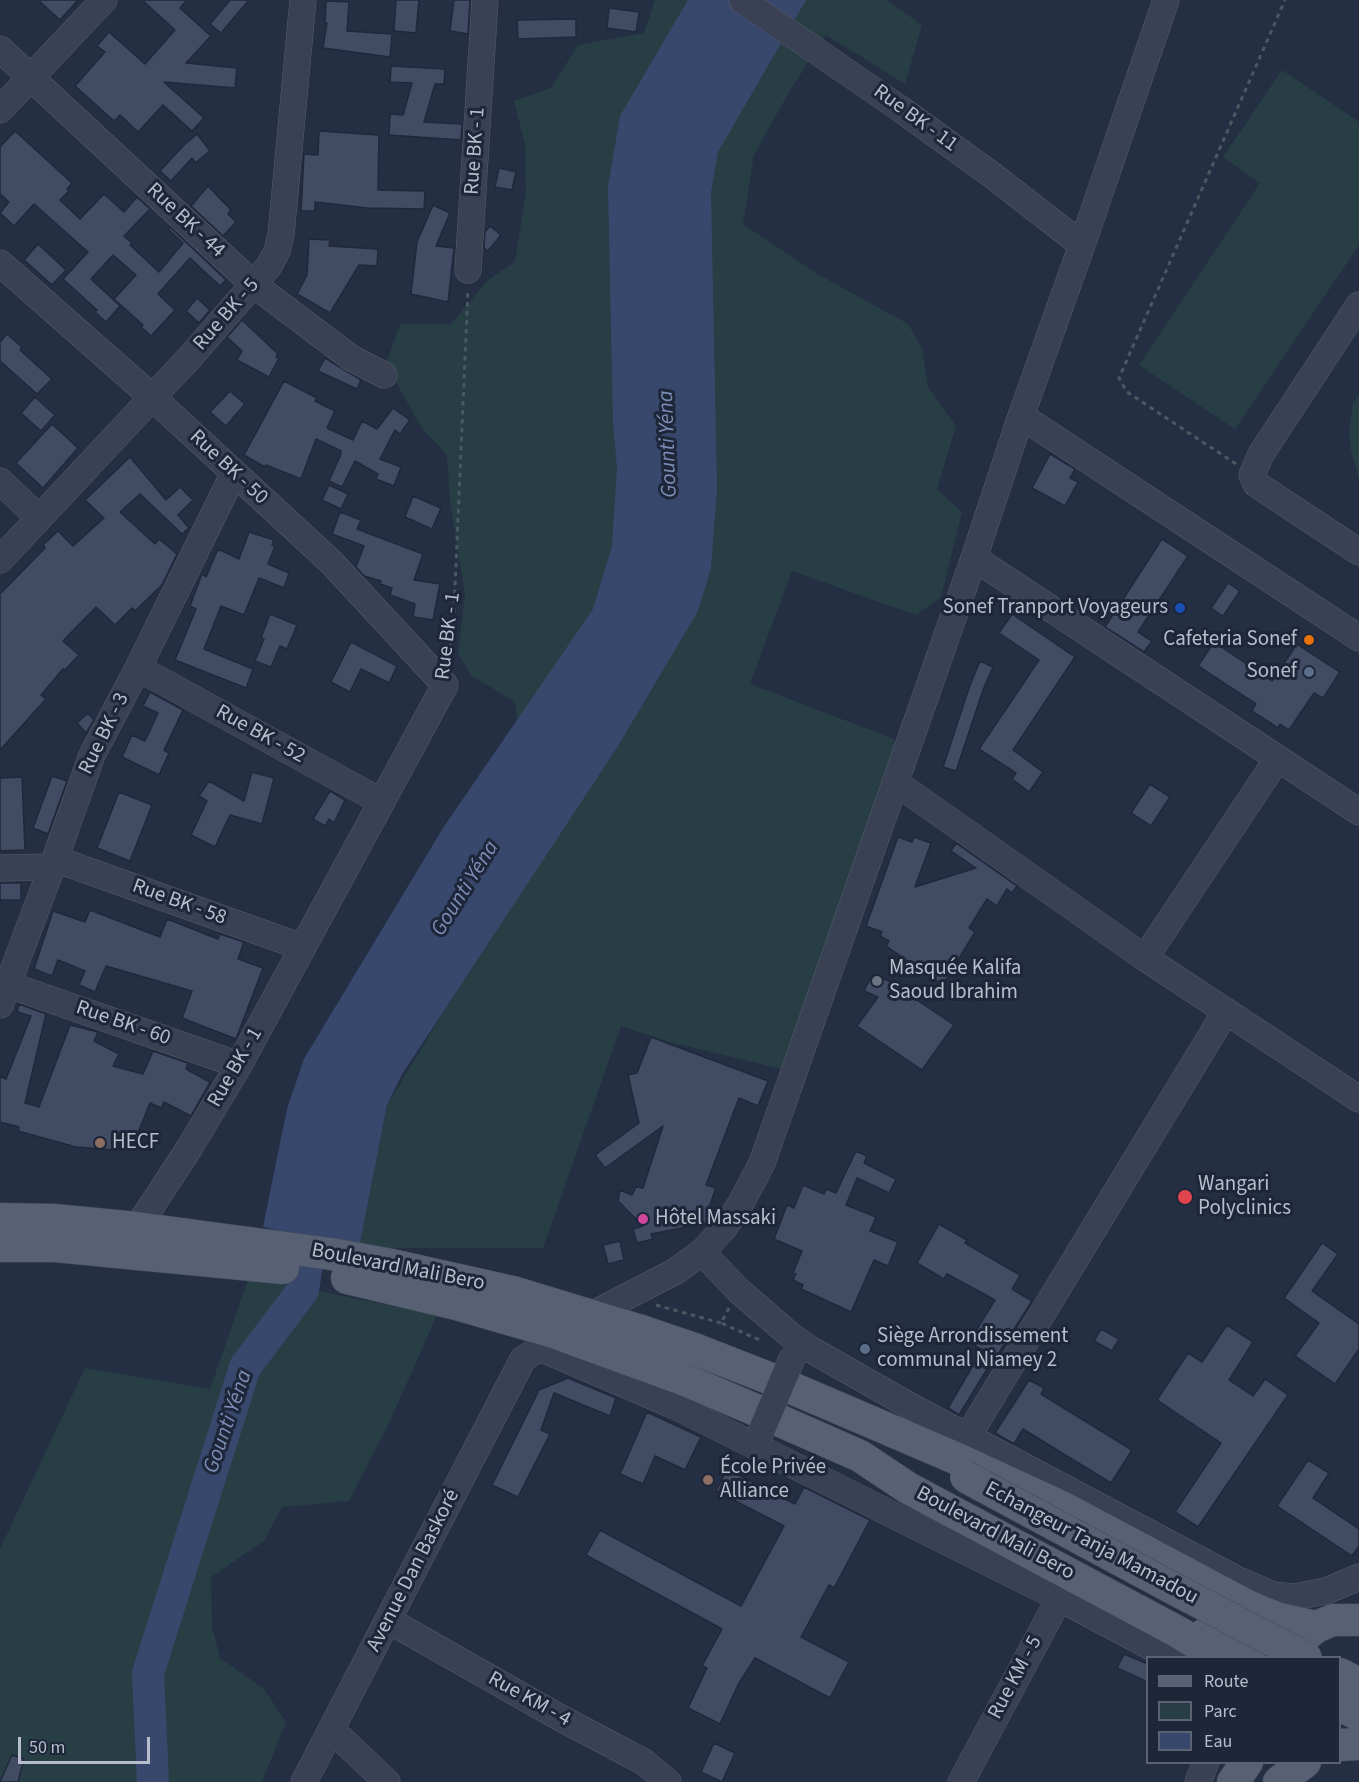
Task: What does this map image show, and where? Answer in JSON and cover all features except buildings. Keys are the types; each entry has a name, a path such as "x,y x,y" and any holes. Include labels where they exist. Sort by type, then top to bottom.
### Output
{"main road":[{"name":"Boulevard Mali Bero","path":"0,1219 137,1227 292,1258 468,1281 591,1315 697,1350 960,1460 1069,1500 1250,1607 1277,1618 1316,1627"},
{"name":"Boulevard Mali Bero","path":"0,1246 55,1246 292,1258"},
{"name":"Boulevard Mali Bero","path":"331,1264 384,1286 520,1322 539,1346 685,1380 860,1456 1066,1587 1175,1645 1214,1656"},
{"name":"Echangeur Tanja Mamadou","path":"878,1426 960,1489 1246,1656"},
{"name":"Echangeur Tanja Mamadou","path":"860,1456 960,1489 1176,1590 1302,1656"},
{"path":"1289,1656 1298,1641 1316,1627 1333,1620 1356,1618"},
{"path":"1175,1645 1195,1656"},
{"path":"1341,1675 1359,1684"},
{"path":"1341,1706 1359,1715"},
{"path":"1341,1745 1359,1744"},
{"path":"1231,1782 1233,1764"},
{"path":"1231,1782 1245,1764"},
{"path":"1279,1782 1302,1764"}],"street":[{"path":"0,110 104,0"},
{"name":"Rue BK - 5","path":"0,560 192,355 268,266 277,251 281,235 303,0"},
{"name":"Rue BK - 1","path":"468,270 485,0"},
{"name":"Rue BK - 11","path":"742,0 794,34 992,175 1082,245"},
{"path":"591,1315 676,1271 702,1251 724,1228 741,1203 762,1162 974,558 1020,416 1082,245 1166,0"},
{"name":"Rue BK - 44","path":"0,49 253,284 351,358 384,375"},
{"name":"Rue BK - 50","path":"0,263 152,397 331,562 445,685"},
{"path":"1359,305 1261,454 1252,475 1256,484 1359,552"},
{"path":"1020,416 1359,638"},
{"name":"Rue BK - 3","path":"3,994 54,863 92,755 138,668 234,473"},
{"path":"0,481 38,517"},
{"path":"974,558 1359,812"},
{"name":"Rue BK - 52","path":"138,668 382,802"},
{"name":"Rue BK - 1","path":"137,1227 190,1147 239,1065 445,685"},
{"path":"1145,958 1278,758"},
{"path":"895,782 1145,958 1359,1099"},
{"name":"Rue BK - 58","path":"0,868 54,863 302,947"},
{"name":"Rue BK - 60","path":"3,994 239,1065"},
{"path":"968,1436 1226,1011"},
{"name":"Boulevard Mali Bero","path":"702,1251 738,1290 801,1343 912,1407 968,1436 1069,1500"},
{"path":"539,1346 675,1406 1066,1587"},
{"name":"Avenue Dan Baskoré","path":"304,1782 388,1620 539,1346"},
{"path":"758,1439 793,1356"},
{"path":"1069,1500 1273,1595 1284,1597 1307,1595 1336,1587 1359,1577"},
{"name":"Rue KM - 5","path":"961,1782 1066,1587"},
{"name":"Rue KM - 4","path":"388,1620 557,1716 644,1762 668,1782"},
{"path":"332,1730 387,1782"},
{"path":"1198,1782 1205,1764"}],"path":[{"path":"1252,475 1127,392 1119,378 1285,0"},
{"name":"Rue BK - 1","path":"445,685 454,610 468,270"},
{"path":"635,1292 657,1305 721,1323"}],"green space":[{"path":"655,0 887,0 922,25 905,84 826,35 789,92 754,155 743,224 816,273 908,324 922,348 928,387 956,426 937,489 962,512 941,597 916,615 792,571 750,684 894,739 895,757 786,1070 669,1042 621,1026 543,1248 359,1248 387,1105 444,1011 536,870 515,702 472,676 458,654 465,594 450,501 447,455 421,427 386,364 400,324 451,324 488,280 515,262 526,192 525,144 514,101 551,88 578,45 644,33"},
{"path":"1282,70 1359,122 1359,245 1235,429 1139,365 1260,183 1223,157"},
{"path":"1359,394 1359,479 1349,434 1353,403"},
{"path":"249,1277 437,1315 390,1421 349,1501 282,1507 264,1541 211,1577 212,1627 220,1658 264,1689 286,1722 262,1782 0,1782 0,1549 85,1368 210,1389"}],"water":[{"path":"688,0 806,0 718,152 711,192 717,489 711,568 698,611 618,746 401,1076 387,1105 359,1248 263,1227 287,1109 304,1059 443,828 593,609 612,546 617,468 613,423 608,187 620,116"}],"waterway":[{"name":"Gounti Yéna","path":"153,1782 148,1673 245,1367 303,1290 313,1224"}],"place":[{"name":"Sonef Tranport Voyageurs","path":"1180,608"},
{"name":"Cafeteria Sonef","path":"1309,640"},
{"name":"Sonef","path":"1309,672"},
{"name":"Masquée Kalifa Saoud Ibrahim","path":"877,981"},
{"name":"HECF","path":"100,1143"},
{"name":"Wangari Polyclinics","path":"1185,1197"},
{"name":"Hôtel Massaki","path":"643,1219"},
{"name":"Siège Arrondissement communal Niamey 2","path":"865,1349"},
{"name":"École Privée Alliance","path":"708,1480"}]}
